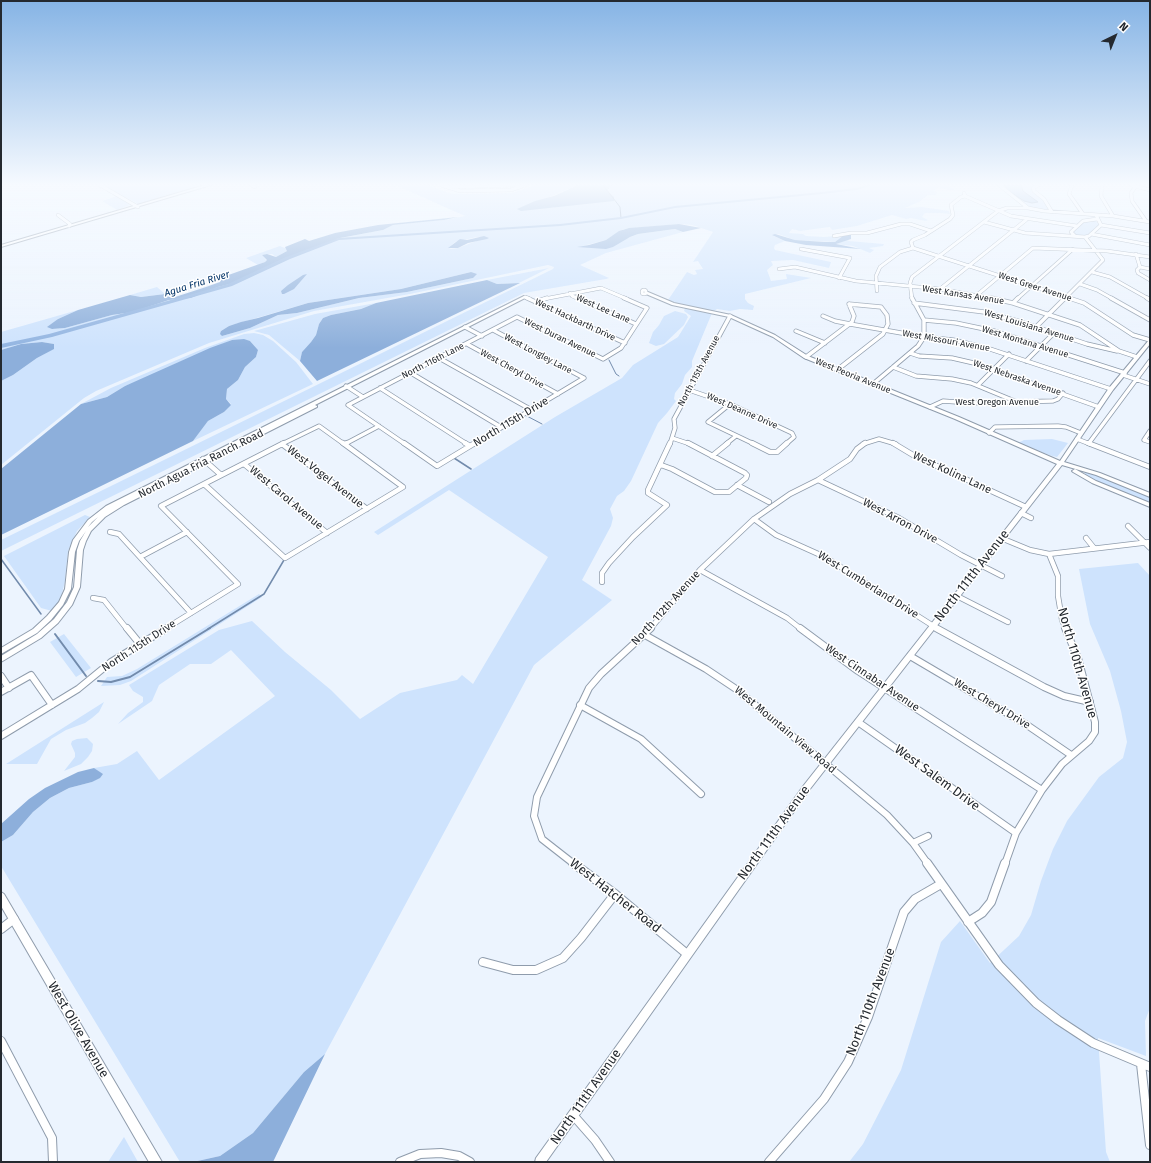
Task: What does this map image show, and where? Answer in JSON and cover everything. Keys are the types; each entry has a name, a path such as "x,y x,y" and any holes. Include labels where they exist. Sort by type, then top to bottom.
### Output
{"main road":[{"path":"1,248 28,239"},
{"path":"1,248 30,239"},
{"name":"West Olive Avenue","path":"1,897 156,1162"}],"street":[{"path":"877,291 876,274 882,265 902,251 913,248 911,242 916,239"},
{"path":"873,384 920,344 924,337 924,320 911,297 911,278 961,239"},
{"path":"940,289 1003,239"},
{"path":"1036,327 1103,260 1087,239"},
{"path":"1122,239 1150,244"},
{"path":"801,248 808,251 850,258 840,278"},
{"name":"West Greer Avenue","path":"913,248 1084,303 1133,334 1150,340"},
{"path":"977,295 1033,248 1096,250 1150,257"},
{"path":"1013,303 1073,249"},
{"path":"1136,254 1140,267 1137,270 1138,273 1150,280"},
{"name":"West Kansas Avenue","path":"778,269 794,267 840,278 940,289 1013,303 1080,325 1120,351 1137,357"},
{"path":"1140,267 1150,269"},
{"path":"1092,272 1110,277 1150,300"},
{"path":"1080,284 1097,290 1150,320"},
{"path":"535,302 570,293 600,288 632,300 647,308 624,342"},
{"name":"West Lee Lane","path":"570,293 572,296 614,316 636,324"},
{"path":"639,297 645,293"},
{"name":"West Peoria Avenue","path":"645,293 673,304 730,316 774,336 806,357 930,407 1060,463 1094,482 1150,505"},
{"name":"West Hackbarth Drive","path":"525,297 616,340 624,342"},
{"name":"North Agua Fria Ranch Road","path":"1,651 34,631 49,618 58,607 68,589 74,546 80,534 90,521 115,502 305,412 347,387 447,338 465,327 525,297"},
{"name":"West Louisiana Avenue","path":"914,303 984,312 1087,344 1120,351"},
{"path":"806,357 854,320 849,304 881,307 887,315 888,324 885,330 837,370"},
{"name":"North 115th Avenue","path":"602,582 602,573 609,563 633,537 667,505 648,493 672,438 675,428 674,419 720,331 730,316"},
{"name":"West Missouri Avenue","path":"823,316 835,321 850,324 966,343 1009,354 1111,389"},
{"name":"West Duran Avenue","path":"517,317 606,359 619,350 624,342"},
{"name":"North 116th Lane","path":"379,426 348,405 517,317"},
{"name":"West Montana Avenue","path":"924,320 983,329 1040,346 1150,384"},
{"name":"West Cheryl Drive","path":"465,327 482,336"},
{"name":"West Longley Lane","path":"493,330 584,378"},
{"path":"796,331 825,343"},
{"path":"1026,361 1054,333"},
{"name":"North 111th Avenue","path":"540,1162 687,954 825,763 1060,463 1078,439 1111,389 1150,340"},
{"name":"West Cheryl Drive","path":"467,344 558,394"},
{"name":"West Nebraska Avenue","path":"910,352 919,356 961,360 993,369 1099,406"},
{"path":"978,385 1009,354"},
{"path":"439,358 530,409"},
{"path":"1088,443 1150,361"},
{"path":"893,367 916,376 952,379 978,385 1018,402"},
{"path":"410,373 500,427"},
{"name":"North 115th Drive","path":"379,426 437,466 584,378"},
{"path":"347,387 363,397"},
{"path":"380,388 470,446"},
{"name":"West Deanne Drive","path":"689,390 705,394 730,404 794,435 777,452 774,453 736,436"},
{"name":"West Oregon Avenue","path":"930,407 941,401 970,403 1053,401 1058,399 1063,393"},
{"path":"712,456 736,436 708,422 730,404"},
{"path":"140,557 187,532 161,506 282,444 319,426 403,487 285,558 204,484"},
{"path":"344,444 379,426"},
{"path":"989,433 996,428 1001,427 1058,426 1066,427 1081,433"},
{"path":"1150,431 1144,440 1150,442"},
{"path":"661,465 672,469 715,492 723,493 729,492 747,475 712,456 672,438"},
{"name":"North 112th Avenue","path":"542,839 534,816 535,804 580,705 594,681 644,636 700,570 754,519 790,494 818,480 850,458 857,449 866,442 879,439"},
{"name":"West Kolina Lane","path":"879,439 896,444 913,455 1023,510"},
{"path":"1078,439 1150,467"},
{"name":"West Vogel Avenue","path":"282,444 367,509"},
{"path":"204,460 221,475"},
{"name":"North Agua Fria Ranch Road","path":"1,659 39,636 56,621 67,607 77,587 81,546 85,536 93,526 122,504 204,460"},
{"name":"West Peoria Avenue","path":"1060,463 1101,475 1150,495"},
{"name":"West Carol Avenue","path":"244,464 327,533"},
{"name":"West Arron Drive","path":"818,480 899,518 980,565 1002,576"},
{"path":"737,485 769,502"},
{"path":"1023,510 1031,518"},
{"name":"West Cumberland Drive","path":"754,519 776,535 825,557 933,626 1044,687 1064,696 1090,702"},
{"path":"1128,526 1147,543 1150,548"},
{"path":"110,532 119,534 191,613"},
{"name":"North 115th Drive","path":"1,736 78,689 111,662 238,584 187,532"},
{"path":"1001,538 1030,550 1049,554 1147,543"},
{"path":"1086,538 1094,548"},
{"name":"North 110th Avenue","path":"968,922 982,914 991,902 1016,833 1042,790 1062,764 1089,741 1095,732 1095,722 1078,658 1062,620 1058,596 1058,576 1049,554"},
{"name":"West Cinnabar Avenue","path":"700,570 786,618 858,671 969,741 1042,790"},
{"path":"957,596 1008,622"},
{"path":"93,598 104,600 140,644"},
{"path":"58,607 67,607"},
{"name":"West Mountain View Road","path":"644,636 706,669 736,689 887,815 913,843 999,965 1036,1003 1092,1043 1150,1067"},
{"name":"West Cheryl Drive","path":"910,656 1027,726 1071,755"},
{"path":"1,692 31,675 52,705"},
{"path":"1,676 8,688"},
{"path":"580,705 641,740 664,759 701,794"},
{"name":"West Salem Drive","path":"858,722 1016,833"},
{"path":"913,843 928,836"},
{"name":"West Hatcher Road","path":"542,839 615,894 687,954"},
{"name":"North 110th Avenue","path":"769,1162 824,1099 848,1062 865,1024 904,912 915,898 941,884"},
{"path":"483,962 513,970 536,970 563,958 582,938 615,894"},
{"path":"1,929 14,920"},
{"path":"1,1041 52,1138 54,1160"},
{"path":"1141,1064 1150,1145"},
{"path":"573,1115 596,1140 610,1162"},
{"path":"400,1162 420,1154 441,1153 458,1156 470,1162"}],"shaded area":[{"path":"304,239 309,241 315,239 337,239 281,261 242,281 218,287 191,298 169,300 133,312 112,315 65,328 52,329 47,327 58,319 78,310 130,295 141,297 165,294 172,298 206,287 220,282 220,278 265,262 267,260 262,255 267,254 276,257 287,251 285,247"},
{"path":"337,239 467,239 455,242 449,248 451,249 458,248 481,239 607,239 579,247 613,247 624,239 656,239 606,253 580,265 609,278 524,293 1,551 1,540 553,269 554,267 548,265 410,294 314,311 209,343 96,391 84,398 1,465 1,381 53,349 54,344 42,342 21,344 1,350 1,332 78,310 58,319 52,329 65,328 112,315 133,312 169,300 191,298 218,287 242,281 281,261","holes":["471,272 473,278 407,292 359,298 297,313 278,315 250,328 222,336 221,331 229,326 308,303 401,289"]},
{"path":"460,239 486,239 468,243 458,248 448,248"},
{"path":"626,239 613,247 606,249 577,247 589,245 606,240"},
{"path":"708,239 781,239 785,241 775,245 775,250 831,262 829,268 793,260 771,261 773,265 767,270 771,281 787,279 786,274 811,278 745,294 745,299 748,303 754,306 753,310 740,309 730,311 717,309 714,311 679,304 668,300 687,272 694,275 697,274 695,270 703,269 698,261 693,262"},
{"path":"781,239 835,242 839,239 850,239 836,244 861,249 806,245"},
{"path":"793,239 839,239 835,242"},
{"path":"847,240 884,244 883,246 869,248 874,250 870,253 853,246 835,244"},
{"path":"280,246 287,249 287,251 276,257 272,254 262,255 267,261 258,265 246,258"},
{"path":"549,268 519,283 497,284 487,280"},
{"path":"471,272 477,274 473,278 407,292 359,298 297,313 278,315 250,328 222,336 220,334 221,331 229,326 308,303 401,289"},
{"path":"307,274 294,289 282,294 281,291 288,285"},
{"path":"487,280 497,284 520,283 317,381 300,361 302,352 316,335 319,324 323,318 361,309 376,303"},
{"path":"157,287 165,294 141,297 130,295"},
{"path":"376,303 361,309 323,318 319,324 316,335 302,352 300,361 269,335 254,331 315,314"},
{"path":"685,308 712,313 692,361 692,367 685,375 682,384 675,393 674,399 676,401 658,423 631,481 624,491 617,496 610,509 613,518 611,526 582,580 612,600 534,665 325,1054 304,1072 253,1133 220,1156 193,1162 180,1162 1,866 1,842 13,835 33,812 50,798 69,788 92,782 102,774 94,768 117,764 137,751 159,780 275,696 231,650 211,664 190,664 159,685 152,701 118,724 128,713 143,702 143,697 133,691 129,685 219,630 252,621 285,652 331,690 360,719 400,693 457,680 462,675 473,684 548,557 449,490 378,535 374,532 555,417 622,378 633,365 678,337 691,316 684,311"},
{"path":"675,311 686,314 688,317 684,325 664,344 656,346 649,343 653,332 664,316"},
{"path":"254,333 263,335 273,341 296,362 313,384 193,441 208,421 224,412 231,404 226,399 227,389 238,380 245,367 256,357 258,350 250,341 232,340 125,386 107,397 81,404 111,388 205,348 244,334"},
{"path":"244,339 250,341 258,350 256,357 245,367 238,380 227,389 226,399 231,405 224,412 208,421 193,441 1,535 1,469 81,404 107,397 125,386 210,348 232,340"},
{"path":"42,342 54,344 54,349 1,381 1,350 21,344"},
{"path":"1052,439 1068,443 1057,457 1018,443 1024,440"},
{"path":"1087,472 1096,474 1150,496 1150,503 1093,480 1085,475"},
{"path":"85,515 90,517 77,531 68,551 65,581 61,598 52,611 41,608 4,556"},
{"path":"1138,563 1150,576 1150,1008 1145,1021 1146,1056 1098,1038 1106,1152 1110,1162 849,1162 863,1144 901,1070 941,942 960,921 990,963 1019,936 1031,915 1041,881 1053,849 1067,821 1099,777 1123,758 1127,742 1121,711 1110,671 1090,624 1079,569"},
{"path":"259,594 262,597 131,681 120,685 101,686 107,677 122,676 137,669"},
{"path":"64,634 91,668 76,677 50,642"},
{"path":"104,702 99,712 85,723 66,730 51,739 37,764 6,764"},
{"path":"87,738 93,744 92,751 88,757 81,764 64,771 75,757 71,744 72,741"},
{"path":"94,768 103,774 100,778 92,782 69,788 50,798 33,812 13,835 1,842 1,824 29,799 45,788 78,772"},
{"path":"325,1054 273,1162 193,1162 220,1156 253,1133 304,1072"},
{"path":"124,1137 138,1162 108,1162"}],"waterway":[{"name":"Agua Fria River","path":"1,346 50,336 230,285 288,258 337,239"},
{"path":"609,360 616,374 619,376"},
{"path":"525,415 542,424"},
{"path":"454,458 471,469"},
{"path":"1,559 41,614"},
{"path":"208,629 264,594 284,560"},
{"path":"98,681 111,682 130,677 210,628"},
{"path":"55,634 86,676"}]}
